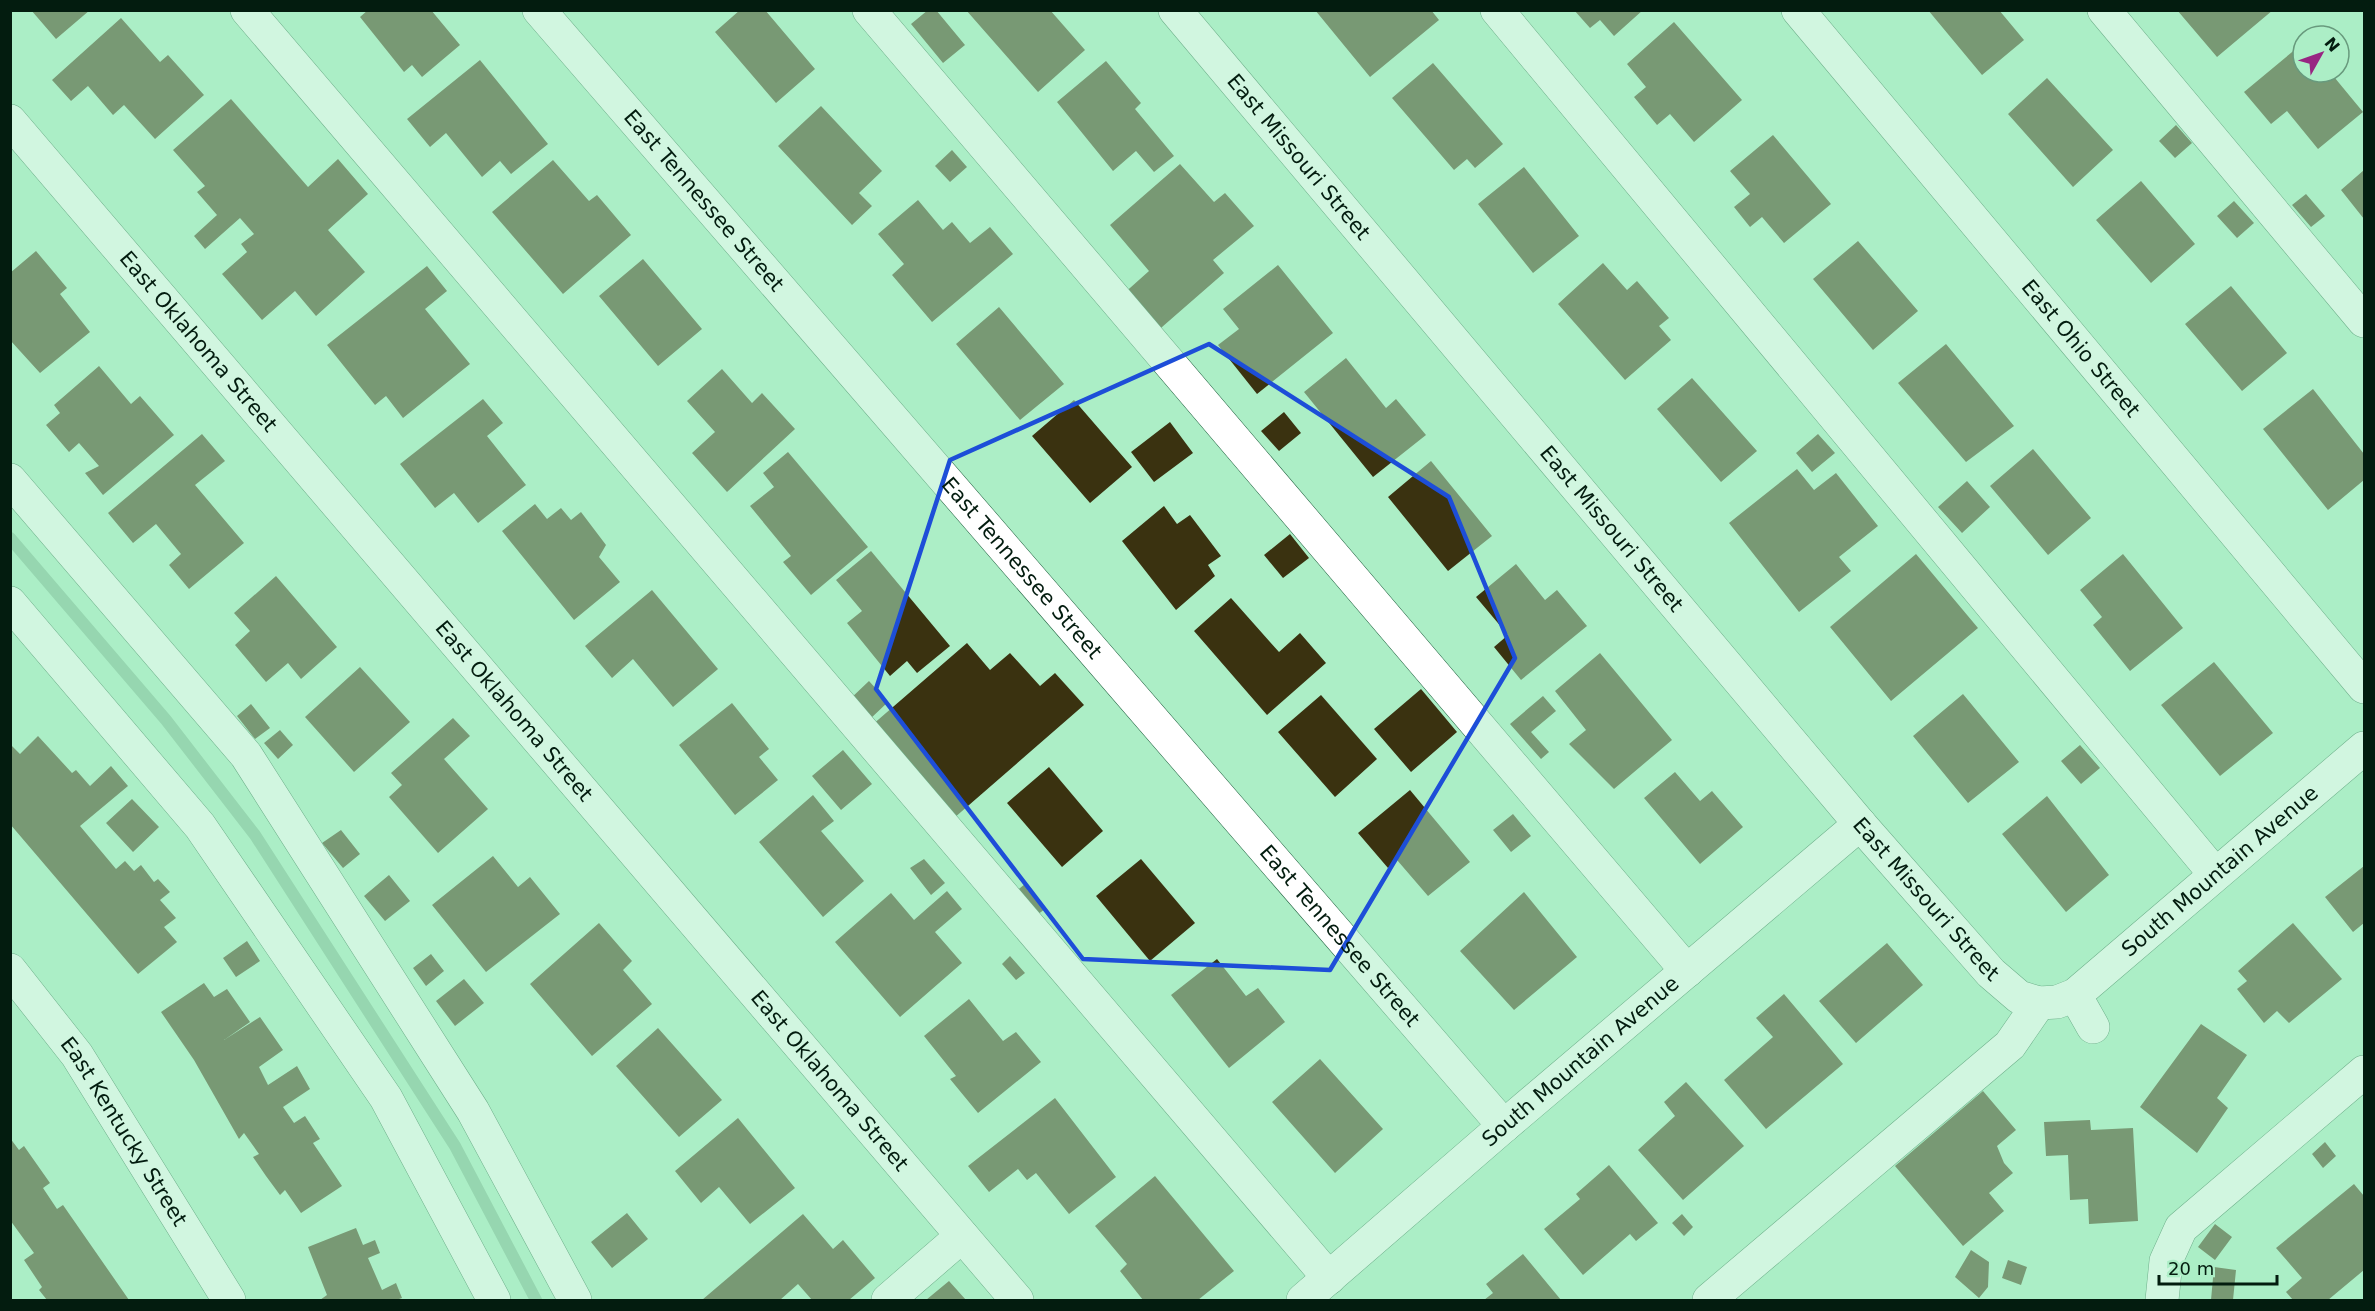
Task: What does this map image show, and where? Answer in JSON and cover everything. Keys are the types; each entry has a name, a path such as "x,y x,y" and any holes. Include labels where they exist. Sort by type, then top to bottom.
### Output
{"street":[{"path":"247,10 1329,1278"},
{"name":"East Tennessee Street","path":"539,10 1504,1126"},
{"path":"869,10 1687,971"},
{"name":"East Missouri Street","path":"1175,10 1860,824 2001,983 2019,997 2039,1002"},
{"path":"1497,10 2215,874"},
{"name":"East Ohio Street","path":"1798,10 2364,687"},
{"path":"2104,10 2364,321"},
{"name":"East Oklahoma Street","path":"10,121 1017,1300"},
{"path":"10,480 246,755 473,1111 575,1300"},
{"path":"10,603 200,826 386,1098 494,1300"},
{"name":"South Mountain Avenue","path":"2074,995 2364,748"},
{"name":"South Mountain Avenue","path":"1303,1300 1860,824"},
{"name":"East Kentucky Street","path":"10,970 77,1055 229,1300"},
{"path":"1708,1300 2010,1045 2039,1002 2057,1002 2074,995 2093,1027"},
{"path":"2162,1300 2166,1261 2181,1228 2364,1072"},
{"path":"888,1300 962,1236"}],"highlighted area":[{"path":"1209,344 1449,497 1515,658 1330,970 1083,959 876,689 950,460"}],"building":[{"path":"31,10 90,10 56,39"},
{"path":"368,10 431,10 460,45 422,77 412,65 404,72 360,17"},
{"path":"740,10 765,10 815,69 776,103 715,32"},
{"path":"928,10 936,10 965,45 943,63 911,24"},
{"path":"966,10 1050,10 1085,50 1038,92"},
{"path":"1315,10 1431,10 1439,20 1370,77"},
{"path":"1574,10 1643,10 1614,36 1600,20 1590,28"},
{"path":"1928,10 1999,10 2024,40 1982,75"},
{"path":"2177,10 2273,10 2217,57"},
{"path":"121,18 160,62 168,55 204,95 155,139 124,105 113,115 88,86 71,101 52,80"},
{"path":"1674,22 1742,100 1694,142 1670,114 1657,125 1634,97 1646,87 1627,64"},
{"path":"2291,53 2291,84 2340,84 2363,112 2318,149 2287,111 2271,124 2244,92"},
{"path":"480,60 548,144 511,174 500,161 482,177 446,133 430,147 407,119"},
{"path":"1106,61 1141,103 1135,109 1174,156 1154,172 1136,151 1113,171 1057,102"},
{"path":"1433,63 1503,144 1475,168 1467,159 1454,170 1392,98"},
{"path":"2047,78 2113,150 2073,187 2008,114"},
{"path":"231,99 308,187 338,159 368,194 328,230 365,272 316,316 295,291 262,320 222,274 247,252 241,244 254,234 240,218 205,249 194,236 217,215 197,192 205,186 173,150"},
{"path":"821,106 882,171 859,193 872,206 852,225 778,146"},
{"path":"2176,125 2192,143 2175,158 2159,141"},
{"path":"1773,135 1831,204 1784,243 1762,217 1750,227 1734,207 1750,194 1730,171"},
{"path":"952,150 967,167 950,182 935,166"},
{"path":"553,160 589,201 597,195 631,235 563,294 492,212"},
{"path":"1180,164 1214,202 1225,193 1254,226 1213,260 1224,273 1154,334 1121,296 1149,271 1110,225"},
{"path":"1524,167 1579,236 1533,273 1478,204"},
{"path":"2364,170 2364,219 2341,190"},
{"path":"2141,181 2195,244 2151,283 2096,220"},
{"path":"2306,194 2325,216 2311,227 2292,205"},
{"path":"918,200 943,230 952,222 970,243 990,227 1013,254 932,322 892,275 904,264 878,234"},
{"path":"2234,201 2254,223 2237,238 2217,216"},
{"path":"1858,241 1918,311 1873,350 1813,279"},
{"path":"36,251 67,288 60,294 90,332 40,373 10,340 10,273"},
{"path":"643,259 702,329 658,366 599,296"},
{"path":"1603,263 1627,290 1637,281 1669,318 1659,326 1671,340 1625,380 1558,304"},
{"path":"1278,265 1333,333 1257,394 1218,345 1239,329 1223,309"},
{"path":"427,266 447,291 425,309 470,364 403,418 386,396 375,405 327,345"},
{"path":"2231,286 2287,353 2242,391 2185,324"},
{"path":"999,307 1064,384 1020,420 956,344"},
{"path":"1946,344 2014,426 1966,462 1898,383"},
{"path":"1346,358 1386,408 1396,399 1426,435 1373,477 1304,392"},
{"path":"99,366 131,404 140,396 174,435 103,495 85,473 99,466 79,443 69,452 46,425 60,413 54,405"},
{"path":"722,369 752,403 762,393 795,429 727,492 692,453 715,432 687,401"},
{"path":"1692,378 1757,451 1721,482 1657,409"},
{"path":"2313,389 2364,454 2364,480 2328,510 2263,429"},
{"path":"483,399 503,423 487,436 526,485 478,523 454,493 435,508 400,464"},
{"path":"1074,400 1132,467 1090,503 1032,436"},
{"path":"1284,412 1301,433 1279,451 1261,431"},
{"path":"1170,422 1193,453 1154,482 1131,452"},
{"path":"202,434 225,461 195,485 244,543 189,589 169,565 181,554 156,524 133,543 108,513"},
{"path":"1818,434 1835,453 1812,472 1796,453"},
{"path":"2033,449 2091,518 2048,555 1990,486"},
{"path":"788,452 868,547 811,595 783,562 791,556 750,506 774,487 763,473"},
{"path":"1431,461 1492,536 1448,571 1388,497"},
{"path":"1797,469 1814,490 1836,473 1878,526 1839,557 1851,571 1799,612 1729,523"},
{"path":"1967,481 1990,507 1962,533 1938,507"},
{"path":"535,504 547,519 561,508 571,520 581,512 606,545 599,557 620,582 574,620 502,531"},
{"path":"1164,506 1177,524 1190,515 1221,556 1208,565 1215,576 1176,610 1122,541"},
{"path":"1290,534 1309,558 1283,578 1264,555"},
{"path":"871,551 950,646 917,673 907,661 890,676 847,623 862,611 836,580"},
{"path":"1916,554 1978,628 1891,701 1830,627"},
{"path":"2123,554 2183,628 2130,671 2093,625 2102,617 2080,590"},
{"path":"1516,564 1545,600 1557,590 1587,626 1521,680 1494,647 1508,635 1476,597"},
{"path":"276,576 337,647 301,679 288,663 266,682 235,645 250,631 234,613"},
{"path":"652,590 718,669 673,707 633,659 612,678 585,646"},
{"path":"1231,598 1279,652 1300,633 1326,663 1267,715 1194,631"},
{"path":"967,643 990,670 1010,653 1040,686 1055,673 1084,705 946,825 864,732"},
{"path":"1600,653 1672,740 1614,789 1569,744 1586,730 1555,691"},
{"path":"2214,662 2273,733 2220,776 2161,705"},
{"path":"360,667 410,722 354,772 305,717"},
{"path":"869,681 888,702 869,720 849,700"},
{"path":"1421,689 1457,732 1411,772 1374,729"},
{"path":"1963,694 2019,762 1968,803 1913,736"},
{"path":"1321,695 1377,759 1335,797 1278,732"},
{"path":"1543,696 1556,711 1531,732 1549,752 1541,759 1510,724"},
{"path":"732,703 769,749 759,757 778,780 735,815 679,745"},
{"path":"251,704 270,728 255,739 237,716"},
{"path":"453,718 470,736 444,759 488,809 438,853 389,797 402,785 391,773"},
{"path":"280,730 293,745 278,759 264,743"},
{"path":"38,736 72,773 76,770 90,786 111,766 128,786 80,826 116,869 125,861 134,871 141,865 154,882 158,879 170,892 160,900 176,918 164,927 177,942 138,974 10,824 10,744 20,754"},
{"path":"2080,745 2100,768 2081,784 2061,761"},
{"path":"843,750 872,784 841,810 812,776"},
{"path":"1049,767 1103,831 1062,867 1007,803"},
{"path":"1675,772 1700,801 1712,791 1743,827 1700,864 1644,798"},
{"path":"1410,790 1470,862 1428,896 1397,860 1388,868 1358,833"},
{"path":"813,795 834,821 821,831 864,881 823,917 759,842"},
{"path":"2047,796 2109,875 2066,912 2002,834"},
{"path":"132,799 159,827 133,852 106,823"},
{"path":"1513,814 1531,836 1511,852 1493,830"},
{"path":"341,830 360,854 343,868 322,843"},
{"path":"493,856 518,887 530,877 560,914 486,972 432,905"},
{"path":"924,859 945,883 931,895 910,868"},
{"path":"1141,859 1195,923 1150,961 1096,896"},
{"path":"2364,866 2364,923 2353,932 2325,897"},
{"path":"389,875 410,901 385,921 364,896"},
{"path":"1025,884 1045,909 1029,921 1009,897"},
{"path":"947,891 962,909 935,932 962,963 900,1017 835,942 891,893 914,920"},
{"path":"1524,892 1577,957 1514,1010 1460,951"},
{"path":"599,923 632,961 623,970 652,1004 592,1056 530,984"},
{"path":"2293,923 2342,979 2289,1023 2277,1011 2264,1023 2237,989 2247,981 2238,971"},
{"path":"247,941 260,961 236,977 223,958"},
{"path":"1887,943 1923,985 1856,1043 1819,1001"},
{"path":"431,954 444,971 426,986 413,968"},
{"path":"1010,956 1025,973 1016,980 1002,964"},
{"path":"1217,959 1246,996 1258,988 1285,1022 1229,1068 1171,995"},
{"path":"464,979 484,1003 455,1026 436,1001"},
{"path":"204,983 214,997 227,989 250,1022 224,1040 260,1017 283,1050 259,1067 268,1085 297,1066 310,1089 283,1107 294,1123 305,1116 320,1139 313,1143 342,1186 301,1213 285,1190 280,1195 266,1176 253,1157 259,1154 244,1133 239,1139 194,1060 161,1012"},
{"path":"1784,994 1843,1064 1766,1129 1724,1080 1773,1037 1756,1018"},
{"path":"969,999 1003,1041 1016,1032 1041,1062 978,1113 950,1079 956,1076 924,1036"},
{"path":"2201,1024 2247,1055 2217,1098 2228,1108 2197,1153 2140,1107"},
{"path":"658,1028 722,1100 679,1137 616,1066"},
{"path":"1320,1059 1383,1129 1335,1173 1272,1102"},
{"path":"1686,1082 1744,1146 1683,1200 1638,1150 1675,1116 1664,1102"},
{"path":"1983,1091 2016,1130 1997,1146 2004,1163 2013,1173 1989,1193 2004,1211 1963,1246 1895,1166"},
{"path":"1055,1098 1116,1177 1069,1214 1036,1173 1027,1180 1018,1169 989,1192 968,1166"},
{"path":"738,1118 795,1188 750,1224 719,1187 701,1203 675,1171"},
{"path":"2090,1120 2091,1130 2133,1128 2138,1221 2089,1224 2088,1199 2070,1200 2068,1155 2046,1156 2044,1122"},
{"path":"10,1138 19,1150 24,1146 50,1183 43,1188 57,1209 63,1205 129,1300 47,1300 39,1290 42,1287 24,1260 34,1253 10,1220"},
{"path":"2325,1142 2336,1156 2323,1168 2312,1154"},
{"path":"1609,1165 1658,1223 1636,1241 1630,1234 1583,1275 1544,1229 1580,1199 1576,1194"},
{"path":"1155,1176 1234,1271 1198,1300 1143,1300 1120,1271 1127,1264 1095,1226"},
{"path":"2354,1184 2364,1196 2364,1270 2328,1300 2293,1300 2286,1292 2302,1278 2276,1248"},
{"path":"627,1213 648,1239 612,1268 591,1242"},
{"path":"803,1214 833,1249 843,1240 875,1278 849,1300 812,1300 798,1284 780,1300 702,1300"},
{"path":"1682,1214 1693,1227 1684,1236 1672,1223"},
{"path":"2215,1224 2232,1237 2215,1260 2198,1247"},
{"path":"356,1228 363,1245 375,1240 380,1253 368,1258 382,1290 396,1283 402,1298 396,1300 320,1300 327,1295 308,1247"},
{"path":"1971,1250 1989,1262 1988,1287 1979,1298 1955,1277"},
{"path":"1523,1254 1561,1300 1484,1300 1493,1293 1486,1284"},
{"path":"2008,1260 2027,1267 2021,1285 2002,1278"},
{"path":"2214,1267 2236,1270 2233,1300 2211,1300"},
{"path":"949,1281 966,1300 926,1300"}],"waterway":[{"path":"10,538 166,720 255,835 455,1146 536,1300"}]}
